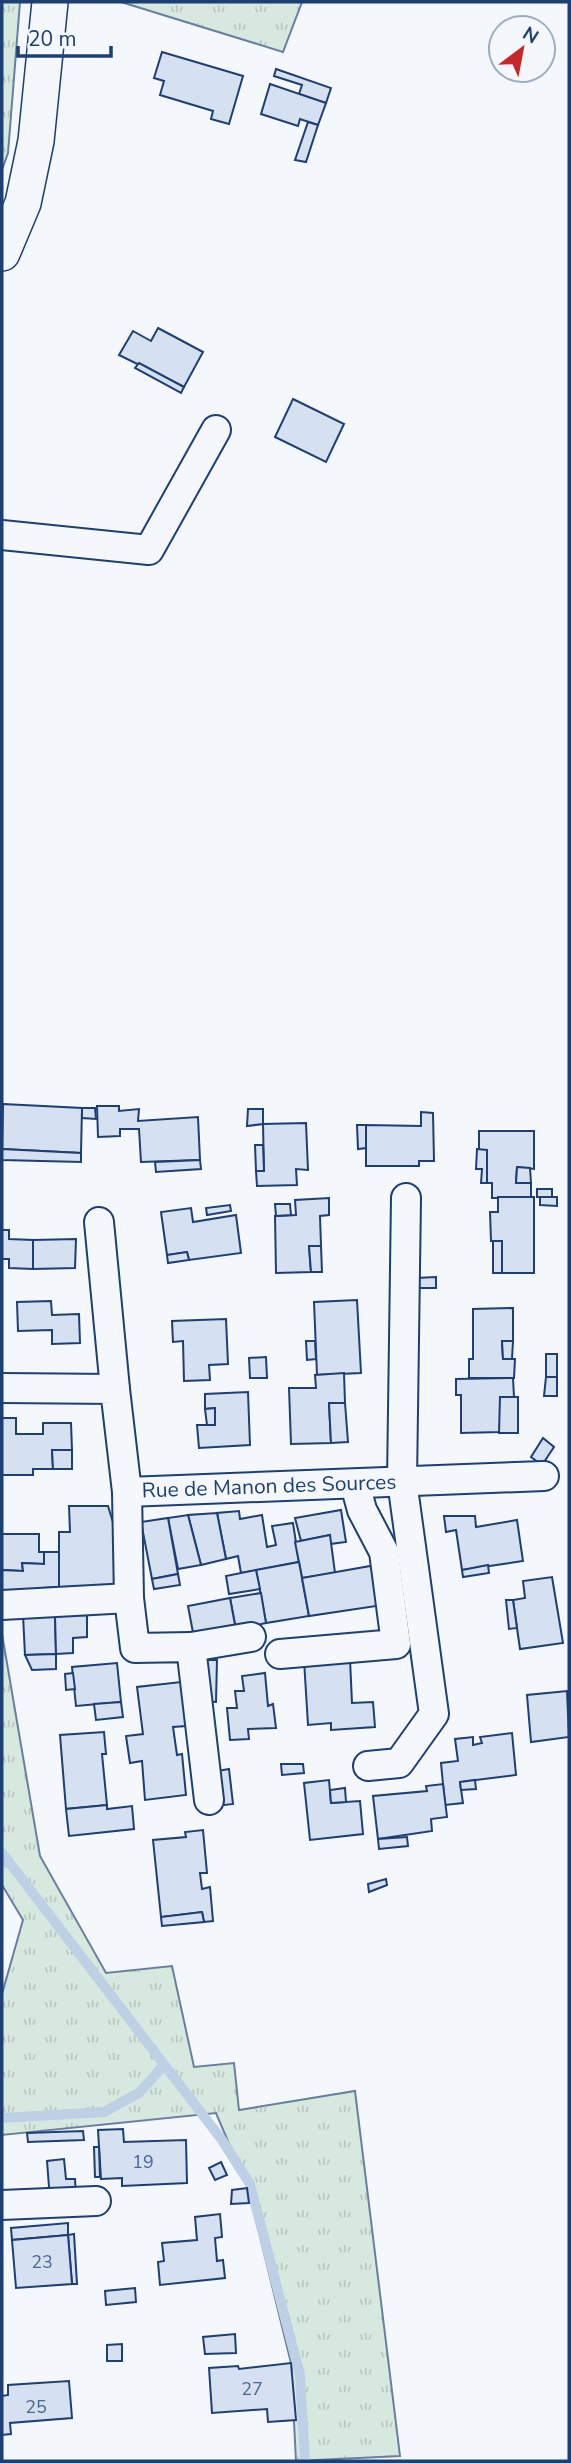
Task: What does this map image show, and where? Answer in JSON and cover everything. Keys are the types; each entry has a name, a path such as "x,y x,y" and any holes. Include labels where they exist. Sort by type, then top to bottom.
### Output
{"street":[{"path":"2,253 9,217 23,203 36,141 50,2"},
{"path":"2,535 149,550 216,430"},
{"path":"368,1766 399,1763 434,1714 402,1481 407,1198"},
{"name":"Rue de Manon des Sources","path":"99,1222 127,1492 544,1476"},
{"path":"2,1388 115,1389"},
{"path":"280,1654 396,1644 384,1552 362,1510 355,1484"},
{"path":"127,1492 129,1598 135,1648 191,1647 251,1637"},
{"path":"2,1605 129,1598"},
{"path":"191,1647 209,1800"},
{"path":"2,2206 96,2201"}],"green space":[{"path":"2,2 20,2 8,153 2,170"},
{"path":"121,2 302,2 283,52"},
{"path":"2,1634 40,1856 106,1973 172,1966 194,2067 234,2063 239,2110 355,2091 400,2456 296,2461 291,2363 248,2188 216,2113 2,2135 2,1994 23,1920 2,1885"}],"building":[{"path":"162,52 243,76 229,124 211,119 213,111 160,95 164,81 154,78"},
{"path":"276,69 331,88 326,103 299,94 302,85 274,76"},
{"path":"270,84 326,103 318,125 300,119 298,126 261,114"},
{"path":"308,122 318,125 306,162 295,160"},
{"path":"158,328 203,352 184,387 119,355 133,331 151,341"},
{"path":"139,363 184,387 181,393 135,368"},
{"path":"293,399 344,424 326,462 275,437"},
{"path":"3,1104 82,1108 81,1153 2,1149"},
{"path":"97,1106 119,1106 119,1111 139,1109 138,1121 198,1117 200,1160 141,1162 139,1129 120,1129 120,1136 98,1137"},
{"path":"82,1108 95,1108 96,1119 82,1118"},
{"path":"248,1109 263,1109 263,1124 247,1126"},
{"path":"421,1112 433,1113 434,1161 419,1161 419,1166 366,1166 366,1125 421,1126"},
{"path":"306,1123 308,1170 296,1169 297,1185 257,1186 256,1171 264,1171 263,1124"},
{"path":"357,1125 366,1125 366,1148 358,1149"},
{"path":"479,1131 534,1131 534,1169 517,1167 516,1183 531,1183 531,1198 492,1198 492,1183 487,1183 487,1150 479,1150"},
{"path":"255,1145 263,1145 264,1171 256,1171"},
{"path":"2,1149 81,1153 81,1162 2,1160"},
{"path":"477,1149 487,1150 487,1183 481,1183 482,1169 476,1169"},
{"path":"200,1160 201,1169 156,1172 155,1162"},
{"path":"517,1167 530,1168 531,1183 516,1183"},
{"path":"537,1189 552,1189 552,1197 537,1197"},
{"path":"498,1197 534,1197 534,1273 502,1273 502,1241 491,1241 490,1212 498,1212"},
{"path":"540,1197 557,1197 557,1206 540,1205"},
{"path":"329,1198 329,1215 320,1216 321,1246 309,1246 311,1272 276,1273 275,1216 296,1215 295,1200"},
{"path":"275,1204 290,1204 291,1215 276,1216"},
{"path":"230,1205 231,1211 207,1215 206,1208"},
{"path":"191,1208 193,1222 236,1215 241,1253 189,1260 187,1252 167,1255 161,1212"},
{"path":"2,1230 9,1230 9,1239 33,1240 33,1269 9,1268 9,1259 2,1259"},
{"path":"76,1239 75,1268 33,1269 33,1240"},
{"path":"493,1241 502,1241 502,1273 493,1273"},
{"path":"309,1246 321,1246 322,1272 311,1272"},
{"path":"187,1252 189,1260 168,1263 167,1255"},
{"path":"436,1277 436,1288 416,1288 416,1278"},
{"path":"357,1300 361,1373 317,1375 314,1302"},
{"path":"51,1301 52,1315 79,1314 80,1343 52,1344 52,1330 18,1331 17,1302"},
{"path":"513,1308 513,1341 502,1341 503,1359 515,1359 514,1378 469,1378 469,1359 473,1359 473,1309"},
{"path":"226,1319 228,1364 209,1365 210,1380 184,1381 183,1341 173,1342 172,1321"},
{"path":"306,1341 315,1341 316,1359 307,1360"},
{"path":"502,1341 513,1341 512,1359 503,1359"},
{"path":"546,1354 557,1354 557,1377 546,1377"},
{"path":"266,1357 267,1378 250,1378 249,1358"},
{"path":"344,1373 345,1403 329,1403 331,1443 291,1444 289,1388 316,1388 315,1375"},
{"path":"546,1377 557,1377 557,1396 544,1396"},
{"path":"513,1378 514,1397 500,1397 500,1432 461,1433 461,1395 456,1395 456,1379"},
{"path":"248,1392 250,1445 199,1448 197,1425 215,1425 215,1408 205,1409 205,1394"},
{"path":"500,1397 518,1397 518,1433 499,1433"},
{"path":"329,1403 345,1403 348,1442 331,1443"},
{"path":"215,1408 215,1425 207,1425 205,1409"},
{"path":"2,1418 16,1418 16,1434 43,1434 43,1423 71,1423 72,1450 52,1450 53,1469 33,1469 33,1475 2,1475"},
{"path":"543,1438 554,1447 542,1465 531,1457"},
{"path":"52,1450 72,1450 72,1469 53,1469"},
{"path":"69,1506 108,1506 116,1532 119,1586 59,1587 59,1532 70,1532"},
{"path":"341,1510 346,1542 330,1544 330,1535 301,1541 295,1518"},
{"path":"239,1511 240,1519 262,1515 267,1547 276,1545 272,1526 293,1523 299,1562 241,1573 238,1556 226,1559 217,1513"},
{"path":"217,1513 226,1559 201,1565 188,1515"},
{"path":"188,1515 201,1565 178,1569 168,1518"},
{"path":"444,1516 475,1516 476,1527 517,1520 523,1561 462,1570 456,1530 446,1532"},
{"path":"168,1518 178,1574 152,1579 141,1522"},
{"path":"2,1534 39,1534 39,1552 44,1552 44,1564 22,1563 23,1571 2,1570"},
{"path":"330,1535 335,1573 302,1578 295,1542"},
{"path":"44,1552 59,1552 59,1587 43,1588 43,1592 2,1592 2,1570 23,1571 22,1563 44,1564"},
{"path":"299,1562 309,1616 266,1623 256,1570"},
{"path":"376,1565 383,1605 309,1616 302,1578"},
{"path":"488,1565 489,1573 463,1577 462,1570"},
{"path":"256,1570 260,1589 229,1594 226,1576"},
{"path":"178,1574 180,1585 154,1589 152,1579"},
{"path":"552,1577 563,1643 520,1649 513,1600 525,1598 523,1581"},
{"path":"261,1593 266,1623 236,1630 230,1598"},
{"path":"230,1598 236,1630 194,1638 188,1606"},
{"path":"506,1600 513,1600 517,1628 509,1629"},
{"path":"23,1615 55,1616 56,1654 25,1655"},
{"path":"87,1615 87,1637 73,1638 73,1653 56,1654 55,1616"},
{"path":"56,1654 56,1669 32,1670 25,1655"},
{"path":"350,1659 352,1703 373,1702 375,1727 331,1730 331,1723 308,1725 304,1660"},
{"path":"201,1660 217,1660 216,1702 202,1701"},
{"path":"117,1663 121,1702 76,1706 72,1667"},
{"path":"73,1673 75,1689 66,1690 65,1674"},
{"path":"265,1673 268,1706 273,1704 276,1728 248,1729 249,1739 230,1740 227,1708 237,1708 235,1691 244,1691 242,1676"},
{"path":"181,1682 186,1726 173,1727 177,1755 182,1754 186,1795 145,1800 142,1761 130,1763 126,1736 143,1734 137,1687"},
{"path":"567,1691 569,1737 531,1742 527,1695"},
{"path":"121,1702 123,1717 96,1720 94,1704"},
{"path":"104,1732 106,1754 102,1754 107,1805 66,1809 60,1735"},
{"path":"512,1733 516,1775 460,1782 463,1803 445,1805 441,1763 458,1761 455,1739 473,1737 473,1745 482,1743 480,1737"},
{"path":"281,1764 303,1764 304,1773 282,1775"},
{"path":"229,1769 233,1804 217,1806 212,1772"},
{"path":"329,1780 331,1803 360,1801 363,1834 310,1840 304,1783"},
{"path":"475,1780 476,1789 461,1790 460,1782"},
{"path":"443,1784 447,1817 431,1819 432,1831 378,1839 373,1796 427,1791 426,1786"},
{"path":"345,1788 346,1802 331,1803 330,1790"},
{"path":"107,1805 107,1809 132,1806 134,1829 69,1836 66,1809"},
{"path":"203,1830 207,1873 200,1873 202,1889 210,1887 213,1921 204,1922 202,1912 161,1917 153,1840 186,1837 185,1832"},
{"path":"407,1837 408,1846 379,1849 378,1839"},
{"path":"386,1879 387,1885 369,1892 368,1884"},
{"path":"202,1912 204,1922 162,1926 161,1917"},
{"path":"123,2129 124,2142 186,2140 187,2183 122,2186 122,2178 101,2179 98,2130"},
{"path":"83,2131 84,2140 28,2142 27,2133"},
{"path":"94,2147 99,2147 100,2177 95,2177"},
{"path":"64,2159 66,2179 75,2179 76,2198 50,2200 47,2161"},
{"path":"221,2162 227,2175 215,2180 209,2168"},
{"path":"247,2188 249,2203 231,2204 232,2190"},
{"path":"220,2214 222,2237 215,2238 217,2261 223,2260 225,2278 160,2285 158,2262 164,2261 162,2243 197,2240 195,2217"},
{"path":"68,2223 68,2235 12,2240 11,2228"},
{"path":"74,2234 77,2284 72,2284 68,2235"},
{"path":"68,2235 72,2284 16,2288 12,2240"},
{"path":"135,2288 136,2302 106,2305 105,2291"},
{"path":"235,2334 236,2353 205,2354 203,2337"},
{"path":"122,2344 122,2361 107,2361 107,2345"},
{"path":"291,2363 296,2420 268,2422 267,2409 212,2413 209,2368 238,2366 239,2369"},
{"path":"69,2381 72,2418 10,2423 11,2434 2,2435 2,2396 8,2395 8,2385"}],"waterway":[{"path":"2,1853 222,2140 250,2184 300,2375 305,2461"},
{"path":"2,2118 104,2112 139,2093 164,2065"}]}
